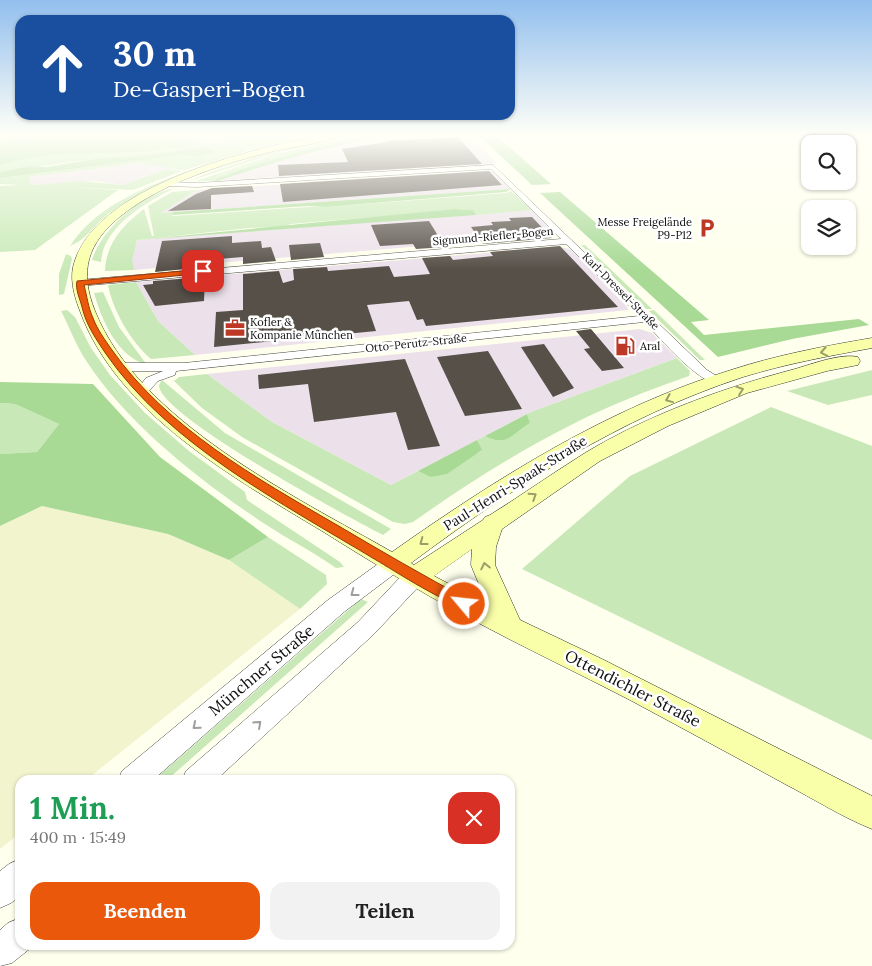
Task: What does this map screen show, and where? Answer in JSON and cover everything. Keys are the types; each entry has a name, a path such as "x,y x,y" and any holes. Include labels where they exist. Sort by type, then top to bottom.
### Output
{"main road":[{"path":"79,283 80,265 92,237 120,211 179,180"},
{"name":"Ottendichler Straße","path":"79,283 88,318 120,367 164,414 223,460 284,499 404,570 510,627 605,673 872,813"},
{"name":"Paul-Henri-Spaak-Straße","path":"404,570 502,488 572,444 642,410 717,380 808,354 872,343"},
{"name":"Paul-Henri-Spaak-Straße","path":"404,570 493,522 593,457 661,422 742,389 825,366 872,357"},
{"path":"493,522 484,547 483,565 510,627"}],"street":[{"name":"Sigmund-Riefler-Bogen","path":"169,184 197,185 278,180"},
{"name":"Sigmund-Riefler-Bogen","path":"506,180 569,241"},
{"name":"Sigmund-Riefler-Bogen","path":"79,283 569,241"},
{"name":"Karl-Dressel-Straße","path":"569,241 703,372 717,380"},
{"name":"Otto-Perutz-Straße","path":"120,367 184,367 648,318"},
{"name":"Otto-Perutz-Straße","path":"142,391 145,385 152,379 184,367"},
{"name":"Münchner Straße","path":"138,775 336,606 404,570"},
{"path":"202,775 353,640 404,570"},
{"path":"0,892 15,879"},
{"path":"0,951 15,939"}],"shaded area":[{"path":"30,180 136,180 123,185 95,181 31,184"},
{"path":"349,180 502,180 511,189 160,213 197,190"},
{"path":"532,210 555,235 134,270 131,260 137,240"},
{"path":"559,247 570,249 628,310 195,355 158,321 136,282"},
{"path":"640,329 652,333 677,358 531,412 391,485 272,422 207,374"}],"green space":[{"path":"0,180 30,180 31,184 35,185 79,181 123,185 136,180 159,180 133,190 67,187 118,190 35,250 0,252 0,186 20,185 0,184"},
{"path":"165,180 171,180 117,208 103,218 81,240 70,246 80,232 106,210 121,200"},
{"path":"215,180 217,181 196,181"},
{"path":"527,180 547,180 551,184 532,185"},
{"path":"175,188 152,200 128,217 109,237 101,262 92,260 105,236 125,214 150,197"},
{"path":"511,189 506,192 325,207 308,206 172,215 174,212"},
{"path":"197,190 161,213 174,212 172,216 325,207 506,193 511,191 532,210 476,215 473,210 455,209 137,240 132,260 134,270 105,271 112,243 136,215 144,209 152,236 154,236 148,206 172,192"},
{"path":"560,192 709,320 691,322 704,335 859,319 869,325 792,339 718,357 540,193"},
{"path":"455,209 473,210 476,215 137,240"},
{"path":"581,245 585,245 652,309 646,309"},
{"path":"66,254 71,256 72,259 64,294 59,295 59,274"},
{"path":"136,282 158,321 195,355 151,359 137,344 124,325 114,305 108,285"},
{"path":"103,292 119,327 147,365 127,354 112,336 101,315 94,293"},
{"path":"67,310 75,317 91,348 110,375 145,413 189,451 245,492 247,500 340,562 344,567 336,568 241,508 192,472 145,430 123,408 87,362 61,311"},
{"path":"654,310 705,360 700,360 649,311"},
{"path":"677,358 690,371 689,376 615,404 552,435 491,470 413,522 405,524 393,522 242,437 202,408 174,381 179,377 207,374 272,422 391,485 418,471 430,477 481,451 477,440 485,436 499,441 509,438 530,423 527,414 531,412"},
{"path":"872,370 872,395 828,405 787,391"},
{"path":"162,380 225,433 391,529 383,535 297,488 221,441 189,419 167,399 159,385"},
{"path":"0,382 93,384 160,457 268,537 229,560 168,534 42,506 0,526 0,454 37,452 59,424 15,404 0,403"},
{"path":"0,403 15,404 59,424 37,452 0,454"},
{"path":"771,407 872,446 872,740 522,569 630,476"},
{"path":"527,414 530,423 509,438 499,441 485,436"},
{"path":"477,440 482,450 447,474 430,477 418,471"},
{"path":"42,506 168,534 229,560 300,609 92,775 15,775 15,837 0,849 0,526"},
{"path":"268,537 326,575 327,584 300,609 229,560"},
{"path":"361,599 368,602 173,775 160,775"}],"building":[{"path":"343,180 497,180 502,185 283,202 280,184"},
{"path":"252,186 254,192 211,195 211,209 168,211 196,194 212,188"},
{"path":"532,217 552,238 483,244 471,227 493,225 491,222 511,221 509,218"},
{"path":"429,221 445,247 416,249 413,244 380,246 371,225"},
{"path":"232,236 232,243 261,241 262,248 271,247 276,261 243,264 243,257 206,260 206,267 155,272 162,241"},
{"path":"320,243 324,257 291,260 289,245"},
{"path":"560,246 618,307 426,326 423,319 417,320 409,301 367,305 376,331 214,347 216,312 243,310 243,274 279,271 283,283 294,280 293,269 327,267 328,271 389,266 394,277 430,274 422,258 450,256 453,260 493,256 490,252"},
{"path":"205,277 204,301 155,306 143,285 153,284 153,281"},
{"path":"591,329 624,368 602,371 584,349 590,348 576,331"},
{"path":"544,344 574,388 553,397 521,347"},
{"path":"488,351 522,409 465,416 437,357"},
{"path":"405,359 440,446 408,450 396,412 314,422 308,384 259,389 258,375"}],"place":[{"name":"Messe Freigelände P9-P12","path":"707,228"},
{"name":"Kofler & Kompanie München","path":"235,328"},
{"name":"Aral","path":"625,346"}],"route":[{"path":"203,271 79,283 88,318 109,353 157,408 194,439 284,499 414,577 464,604"}]}
